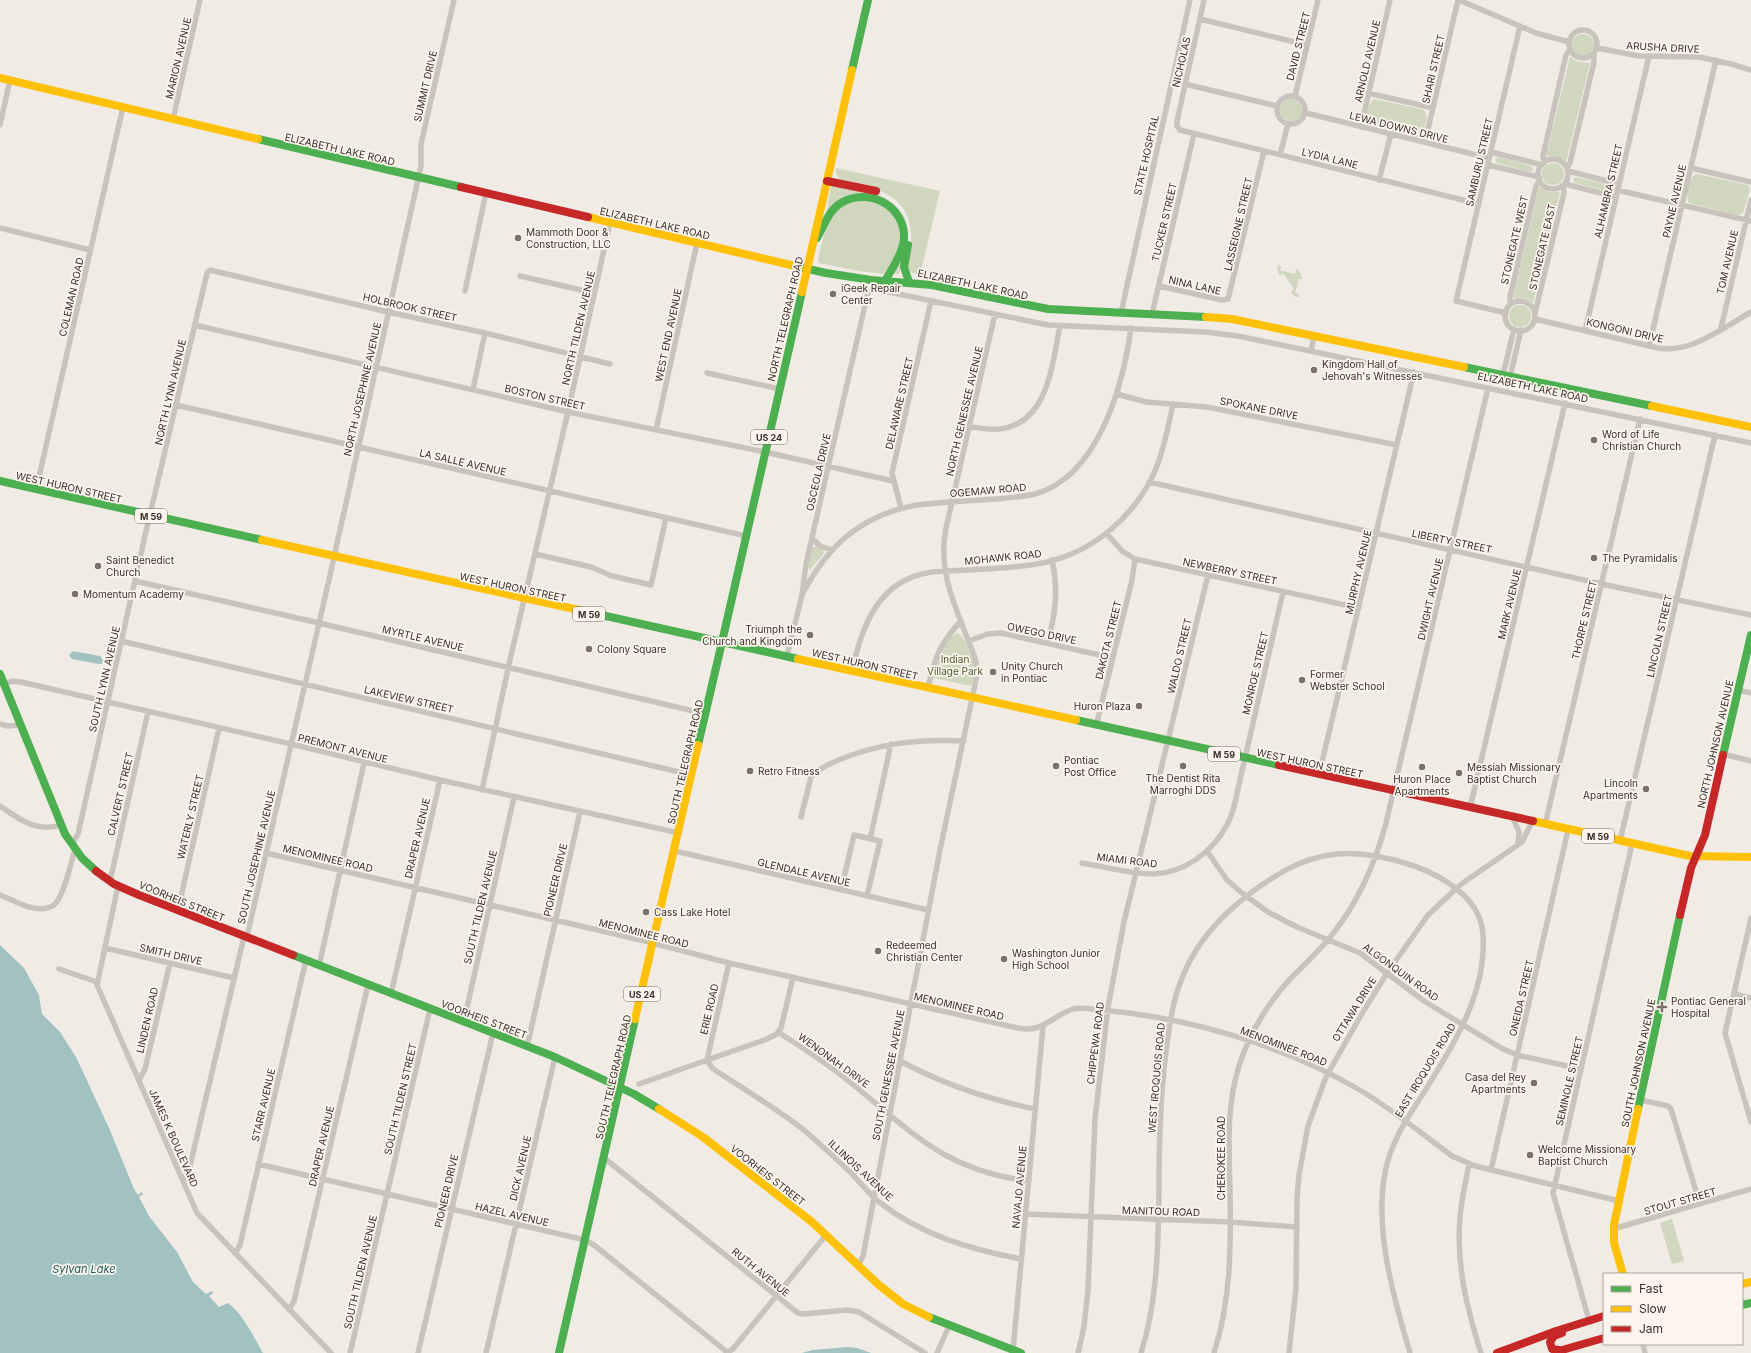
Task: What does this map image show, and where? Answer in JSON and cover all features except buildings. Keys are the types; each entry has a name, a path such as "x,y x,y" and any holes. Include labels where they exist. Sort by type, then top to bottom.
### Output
{"main road":[{"name":"NORTH TELEGRAPH ROAD","path":"722,642 868,0"},
{"name":"ELIZABETH LAKE ROAD","path":"0,78 807,269 855,278 937,285 1041,308 1228,319 1751,427"},
{"path":"827,181 877,192 888,196 899,206 906,217 909,229 909,242 904,264 909,282"},
{"path":"812,248 830,213 839,204 849,198 860,196 874,196 881,199 891,206 899,216 904,234 902,250 885,281"},
{"name":"WEST HURON STREET","path":"0,481 333,557 787,656 1096,726 1632,844 1696,856 1751,857"},
{"name":"NORTH JOHNSON AVENUE","path":"1696,856 1704,834 1751,635"},
{"name":"SOUTH TELEGRAPH ROAD","path":"559,1353 621,1088 722,642"},
{"name":"VOORHEIS STREET","path":"0,674 60,825 73,847 87,864 110,881 118,886 319,966 527,1046 634,1094 703,1137 808,1219 879,1285 903,1304 949,1326 1017,1352"},
{"name":"SOUTH JOHNSON AVENUE","path":"1623,1273 1614,1243 1613,1229 1686,890 1691,868 1696,856"},
{"path":"1497,1353 1556,1330 1603,1316"},
{"path":"1589,1320 1585,1326 1558,1334 1551,1339 1550,1346 1552,1349 1555,1352 1603,1338"},
{"path":"1574,1346 1578,1342 1603,1334"}],"street":[{"name":"MARION AVENUE","path":"173,119 200,0"},
{"name":"SUMMIT DRIVE","path":"418,177 421,166 421,144 454,0"},
{"name":"STATE HOSPITAL","path":"1120,313 1190,0"},
{"name":"NICHOLAS","path":"1178,127 1176,123 1204,0"},
{"name":"DAVID STREET","path":"1295,96 1318,0"},
{"name":"ARNOLD AVENUE","path":"1361,127 1390,0"},
{"path":"1458,0 1540,34 1569,42"},
{"name":"SHARI STREET","path":"1425,142 1458,0"},
{"path":"1200,19 1307,45"},
{"name":"SAMBURU STREET","path":"1506,313 1456,301 1520,26"},
{"path":"1567,170 1572,156 1594,62 1594,54 1597,48 1595,36 1585,30 1574,33 1569,42 1570,49 1573,54 1579,58 1587,58 1594,54"},
{"name":"ARUSHA DRIVE","path":"1597,48 1630,55 1685,56 1716,60 1751,70"},
{"path":"1543,164 1543,156 1566,55 1570,49"},
{"name":"ALHAMBRA STREET","path":"1585,331 1649,56"},
{"name":"PAYNE AVENUE","path":"1649,346 1716,60"},
{"path":"0,125 10,80"},
{"path":"1185,84 1278,106"},
{"path":"1368,93 1433,108"},
{"path":"1295,96 1304,102 1306,113 1299,122 1288,124 1279,117 1278,106 1284,97 1295,96"},
{"name":"COLEMAN ROAD","path":"36,490 124,107"},
{"name":"LEWA DOWNS DRIVE","path":"1306,113 1425,142 1543,164"},
{"path":"1280,155 1288,124"},
{"name":"LYDIA LANE","path":"1178,127 1182,131 1479,204"},
{"name":"TUCKER STREET","path":"1152,314 1194,134"},
{"path":"1379,180 1391,134"},
{"name":"LASSEIGNE STREET","path":"1228,299 1230,296 1264,151"},
{"path":"1550,160 1557,160 1563,163 1567,170 1568,178 1564,184 1557,188 1550,188 1544,185 1539,178 1539,170 1543,164 1550,160"},
{"path":"1488,165 1539,178"},
{"path":"1690,168 1751,182"},
{"path":"1567,170 1619,184"},
{"name":"NORTH JOSEPHINE AVENUE","path":"333,557 418,177"},
{"name":"STONEGATE WEST","path":"1510,305 1510,297 1535,189 1539,178"},
{"path":"1564,184 1682,205 1749,221"},
{"name":"STONEGATE EAST","path":"1535,316 1564,193 1564,184"},
{"path":"465,291 486,193"},
{"name":"TOM AVENUE","path":"1721,328 1749,221 1751,200"},
{"name":"NORTH TILDEN AVENUE","path":"524,599 550,491 610,223"},
{"path":"0,228 90,250"},
{"name":"WEST END AVENUE","path":"656,430 697,243"},
{"name":"HOLBROOK STREET","path":"207,273 210,270 485,333 610,364"},
{"name":"NORTH LYNN AVENUE","path":"150,516 207,273"},
{"path":"520,276 594,293"},
{"name":"NINA LANE","path":"1159,286 1222,300 1228,299"},
{"name":"ELIZABETH LAKE ROAD","path":"879,290 1036,323 1060,326 1131,328 1225,334 1751,443"},
{"name":"OSCEOLA DRIVE","path":"787,656 802,595 806,564 868,292"},
{"name":"DELAWARE STREET","path":"901,508 893,481 893,469 931,301"},
{"path":"1516,302 1525,302 1531,305 1535,316 1531,326 1521,330 1514,329 1507,322 1506,313 1510,305 1516,302"},
{"name":"KONGONI DRIVE","path":"1535,316 1585,331 1649,346 1670,349 1684,347 1751,312"},
{"name":"NORTH GENESSEE AVENUE","path":"973,698 977,667 949,589 945,571 944,540 995,314"},
{"name":"BOSTON STREET","path":"195,325 568,412 765,452 893,481"},
{"path":"970,427 992,430 1007,428 1023,421 1033,413 1040,403 1045,391 1060,326"},
{"name":"OGEMAW ROAD","path":"802,595 814,573 832,550 847,535 863,524 883,514 917,505 1028,496 1042,492 1058,483 1073,471 1091,448 1104,424 1117,394 1124,368 1131,328"},
{"path":"1507,376 1514,329"},
{"path":"1507,376 1521,330"},
{"path":"473,390 485,333"},
{"path":"1311,351 1314,336"},
{"name":"MURPHY AVENUE","path":"1319,775 1414,372"},
{"path":"707,373 780,389"},
{"name":"DWIGHT AVENUE","path":"1394,791 1488,388"},
{"name":"SPOKANE DRIVE","path":"1117,394 1140,401 1214,408 1397,445"},
{"name":"MOHAWK ROAD","path":"852,671 862,631 871,614 883,598 896,586 909,578 925,573 1025,565 1052,560 1078,550 1106,533 1128,512 1149,482 1159,459 1173,404"},
{"name":"MARK AVENUE","path":"1470,808 1565,404"},
{"name":"LA SALLE AVENUE","path":"176,405 746,536"},
{"name":"THORPE STREET","path":"1545,825 1640,419"},
{"name":"LINCOLN STREET","path":"1620,841 1715,435"},
{"name":"LIBERTY STREET","path":"1149,482 1602,584 1751,615"},
{"name":"SOUTH LYNN AVENUE","path":"0,895 29,907 44,908 55,904 61,895 73,847 78,834 150,516"},
{"path":"534,554 591,567 612,576 651,585 666,518"},
{"name":"NEWBERRY STREET","path":"1106,533 1122,551 1135,559 1358,608"},
{"path":"812,538 820,546 832,550"},
{"name":"SOUTH JOSEPHINE AVENUE","path":"183,1181 189,1170 243,941 248,932 333,557"},
{"name":"DAKOTA STREET","path":"1096,726 1132,580 1135,559"},
{"path":"1048,643 1057,598 1056,576 1052,560"},
{"name":"WALDO STREET","path":"1168,742 1208,575"},
{"name":"MYRTLE AVENUE","path":"135,582 319,623 706,714"},
{"name":"MONROE STREET","path":"1244,758 1283,592"},
{"path":"482,790 524,599"},
{"path":"928,688 938,651 945,639 961,621"},
{"name":"OWEGO DRIVE","path":"968,641 988,634 997,633 1112,658"},
{"name":"LAKEVIEW STREET","path":"121,640 692,775"},
{"name":"PREMONT AVENUE","path":"4,684 12,681 20,682 291,744 364,763 679,833"},
{"path":"1738,690 1751,693"},
{"name":"SOUTH GENESSEE AVENUE","path":"858,1266 863,1256 928,910 973,698"},
{"name":"CALVERT STREET","path":"110,881 148,712"},
{"path":"0,724 8,726 21,725"},
{"name":"WATERLY STREET","path":"178,910 219,728"},
{"path":"801,817 810,779 815,772 855,754 891,744 929,740 964,741"},
{"name":"CHIPPEWA ROAD","path":"1078,1353 1083,1334 1087,1305 1095,1119 1107,1011 1119,944 1168,742"},
{"path":"871,834 891,744"},
{"path":"1723,754 1751,761"},
{"name":"MIAMI ROAD","path":"1082,863 1156,874 1175,870 1192,862 1207,851 1222,832 1230,817 1238,793 1244,758"},
{"path":"319,966 364,763"},
{"name":"DRAPER AVENUE","path":"391,994 440,780"},
{"name":"CHEROKEE ROAD","path":"1214,1353 1222,1323 1229,1284 1230,1114 1236,1076 1249,1042 1264,1014 1278,993 1328,940 1357,898 1376,856 1394,791"},
{"name":"SOUTH TILDEN AVENUE","path":"464,1022 514,797"},
{"path":"0,806 26,823 38,827 52,828 60,825"},
{"name":"PIONEER DRIVE","path":"527,1046 580,812"},
{"path":"1513,818 1520,832 1518,844"},
{"name":"OTTAWA DRIVE","path":"1289,1353 1296,1288 1298,1185 1304,1144 1315,1103 1328,1073 1352,1029 1387,973 1428,916 1456,888 1525,839 1532,822"},
{"name":"ONEIDA STREET","path":"1490,1170 1568,830"},
{"path":"841,890 854,835 880,841 867,896"},
{"name":"SEMINOLE STREET","path":"1589,1320 1553,1197 1554,1185 1632,844"},
{"name":"GLENDALE AVENUE","path":"675,851 928,910"},
{"name":"ALGONQUIN ROAD","path":"1207,851 1224,877 1247,897 1285,922 1360,953 1424,1001 1500,1048 1517,1055 1580,1069"},
{"name":"MENOMINEE ROAD","path":"266,853 729,963 1022,1029 1035,1029 1043,1026 1075,1009 1107,1011 1170,1021 1210,1030 1288,1056 1328,1073 1368,1095 1406,1121 1452,1156 1469,1164 1619,1201"},
{"name":"WEST IROQUOIS ROAD","path":"1141,1353 1156,1288 1158,1260 1160,1116 1163,1071 1170,1021 1178,986 1194,953 1216,924 1247,897 1284,871 1313,859 1347,854 1376,856"},
{"name":"EAST IROQUOIS ROAD","path":"1376,856 1417,867 1456,888 1477,912 1482,925 1484,938 1479,976 1463,1025 1447,1055 1406,1121 1394,1143 1387,1164 1382,1203 1386,1251 1391,1279 1410,1353"},
{"path":"59,969 97,982 118,886"},
{"path":"1751,922 1725,1035 1751,1122"},
{"name":"SMITH DRIVE","path":"105,948 234,978"},
{"name":"STARR AVENUE","path":"235,1253 240,1245 306,960"},
{"name":"LINDEN ROAD","path":"139,1080 145,1069 170,963"},
{"name":"ERIE ROAD","path":"707,1060 729,963"},
{"path":"639,1084 767,1039 778,1032 782,1026 793,977"},
{"name":"JAMES K BOULEVARD","path":"97,982 199,1216 331,1353"},
{"name":"DRAPER AVENUE","path":"289,1310 294,1302 368,985"},
{"path":"1734,994 1751,998"},
{"name":"SOUTH TILDEN STREET","path":"387,1194 430,1009"},
{"name":"NAVAJO AVENUE","path":"1017,1352 1021,1259 1043,1026"},
{"name":"WENONAH DRIVE","path":"778,1032 837,1072 889,1116 931,1147 963,1165 996,1176 1028,1181"},
{"name":"PIONEER DRIVE","path":"418,1353 492,1033"},
{"name":"DICK AVENUE","path":"486,1353 555,1058"},
{"name":"ILLINOIS AVENUE","path":"707,1060 712,1068 765,1102 804,1130 833,1156 874,1197 901,1217 937,1236 976,1250 1021,1259"},
{"path":"900,1060 926,1074 972,1093 1035,1109"},
{"path":"1640,1100 1667,1106 1671,1109 1700,1204"},
{"name":"RUTH AVENUE","path":"604,1158 776,1296 802,1314 848,1310 859,1312 925,1353"},
{"name":"HAZEL AVENUE","path":"258,1164 585,1240 594,1245 727,1352"},
{"path":"1469,1164 1461,1210 1459,1251 1466,1300 1481,1353"},
{"name":"STOUT STREET","path":"1613,1229 1751,1189"},
{"name":"SOUTH TILDEN AVENUE","path":"350,1353 387,1194"},
{"name":"MANITOU ROAD","path":"1025,1214 1091,1218 1230,1222 1297,1227"},
{"path":"727,1352 734,1349 826,1236"},
{"path":"937,1353 949,1326"}],"green space":[{"path":"1583,34 1591,37 1594,45 1591,53 1583,56 1575,53 1572,45 1575,37"},
{"path":"1570,57 1578,62 1590,63 1566,162 1557,157 1546,156"},
{"path":"1291,99 1299,102 1302,110 1299,118 1291,121 1283,118 1280,110 1283,102"},
{"path":"1375,99 1424,110 1427,117 1423,135 1417,137 1368,124 1366,118 1367,110 1370,103"},
{"path":"1499,157 1531,166 1534,170 1530,172 1497,163 1495,159"},
{"path":"1553,163 1561,166 1564,174 1561,182 1553,185 1545,182 1542,174 1545,166"},
{"path":"836,168 940,191 920,275 911,272 907,266 911,245 911,233 909,219 903,208 896,200 875,189 839,179 836,173"},
{"path":"1696,174 1748,185 1750,190 1743,213 1738,215 1689,203 1687,196 1688,187 1691,179"},
{"path":"1575,177 1610,185 1612,189 1607,191 1575,183 1573,181"},
{"path":"833,185 883,197 893,203 901,212 906,223 907,238 899,274 891,273 901,255 905,243 905,226 899,213 890,202 878,196 865,194 851,196 837,203 826,215 831,186"},
{"path":"1539,187 1550,192 1560,192 1533,303 1525,298 1513,298"},
{"path":"869,198 894,212 901,232 899,251 884,274 859,271 819,263 818,258 827,223 843,203"},
{"path":"1279,265 1281,266 1280,270 1295,274 1296,269 1299,270 1303,279 1299,279 1295,293 1299,294 1299,297 1296,297 1291,293 1294,289 1284,274 1279,275 1277,268"},
{"path":"1520,305 1528,308 1531,316 1528,324 1520,327 1512,324 1509,316 1512,308"},
{"path":"816,546 823,550 824,553 810,570 808,567 812,548"},
{"name":"Indian Village Park","path":"957,633 966,643 973,663 974,674 971,686 933,678 944,646 952,636"},
{"path":"1672,1219 1684,1261 1672,1264 1660,1223"}],"water":[{"path":"73,651 100,656 103,660 102,664 72,659 69,655"},
{"name":"Sylvan Lake","path":"0,945 24,968 39,995 42,1014 60,1032 76,1057 109,1128 134,1189 138,1195 142,1192 143,1194 139,1197 149,1216 177,1252 193,1282 206,1294 212,1291 213,1293 209,1296 219,1307 228,1303 239,1313 263,1353 0,1353"},
{"path":"848,1347 857,1348 871,1353 802,1353 812,1350"}],"traffic: fast":[{"path":"852,70 868,0"},
{"path":"258,139 461,187"},
{"path":"817,238 830,214 841,203 853,198 864,197 876,199 886,204 895,212 901,221 904,232 902,250 885,281"},
{"path":"908,245 904,267 909,282"},
{"path":"799,267 871,280 932,285 1048,309 1206,317"},
{"path":"722,642 802,292"},
{"path":"1464,367 1652,406"},
{"path":"0,481 262,540"},
{"path":"588,612 798,659"},
{"path":"1723,755 1751,635"},
{"path":"698,745 722,642"},
{"path":"0,674 65,834 82,858 96,871"},
{"path":"1076,720 1279,765"},
{"path":"1638,1109 1680,915"},
{"path":"293,955 555,1057 634,1094 659,1109"},
{"path":"559,1353 635,1019"},
{"path":"1743,1305 1751,1303"},
{"path":"929,1317 1021,1353"}],"traffic: slow":[{"path":"802,292 852,70"},
{"path":"0,78 258,139"},
{"path":"588,217 799,267"},
{"path":"1206,317 1232,319 1464,367"},
{"path":"1652,406 1751,427"},
{"path":"262,540 588,612"},
{"path":"798,659 1076,720"},
{"path":"635,1019 698,745"},
{"path":"1533,821 1690,856 1751,857"},
{"path":"659,1109 703,1137 812,1222 879,1285 903,1304 929,1317"},
{"path":"1623,1273 1614,1243 1614,1225 1638,1109"},
{"path":"1743,1284 1751,1282"}],"traffic: jam":[{"path":"827,181 876,191"},
{"path":"461,187 588,217"},
{"path":"1680,915 1691,868 1705,835 1723,755"},
{"path":"1279,765 1533,821"},
{"path":"96,871 114,884 139,895 293,955"},
{"path":"1497,1353 1556,1331 1603,1316"},
{"path":"1559,1350 1552,1349 1550,1342 1554,1336 1562,1333"},
{"path":"1555,1352 1603,1338"}],"place":[{"name":"Mammoth Door & Construction, LLC","path":"518,238"},
{"name":"iGeek Repair Center","path":"833,294"},
{"name":"Kingdom Hall of Jehovah's Witnesses","path":"1314,370"},
{"name":"Word of Life Christian Church","path":"1594,440"},
{"name":"The Pyramidalis","path":"1594,558"},
{"name":"Saint Benedict Church","path":"98,566"},
{"name":"Momentum Academy","path":"75,594"},
{"name":"Triumph the Church and Kingdom","path":"810,635"},
{"name":"Colony Square","path":"589,649"},
{"name":"Unity Church in Pontiac","path":"993,672"},
{"name":"Former Webster School","path":"1302,680"},
{"name":"Huron Plaza","path":"1139,706"},
{"name":"Pontiac Post Office","path":"1056,766"},
{"name":"The Dentist Rita Marroghi DDS","path":"1183,766"},
{"name":"Huron Place Apartments","path":"1422,767"},
{"name":"Retro Fitness","path":"750,771"},
{"name":"Messiah Missionary Baptist Church","path":"1459,773"},
{"name":"Lincoln Apartments","path":"1646,789"},
{"name":"Cass Lake Hotel","path":"646,912"},
{"name":"Redeemed Christian Center","path":"878,951"},
{"name":"Washington Junior High School","path":"1004,959"},
{"name":"Pontiac General Hospital","path":"1662,1007"},
{"name":"Casa del Rey Apartments","path":"1534,1083"},
{"name":"Welcome Missionary Baptist Church","path":"1530,1155"}]}
